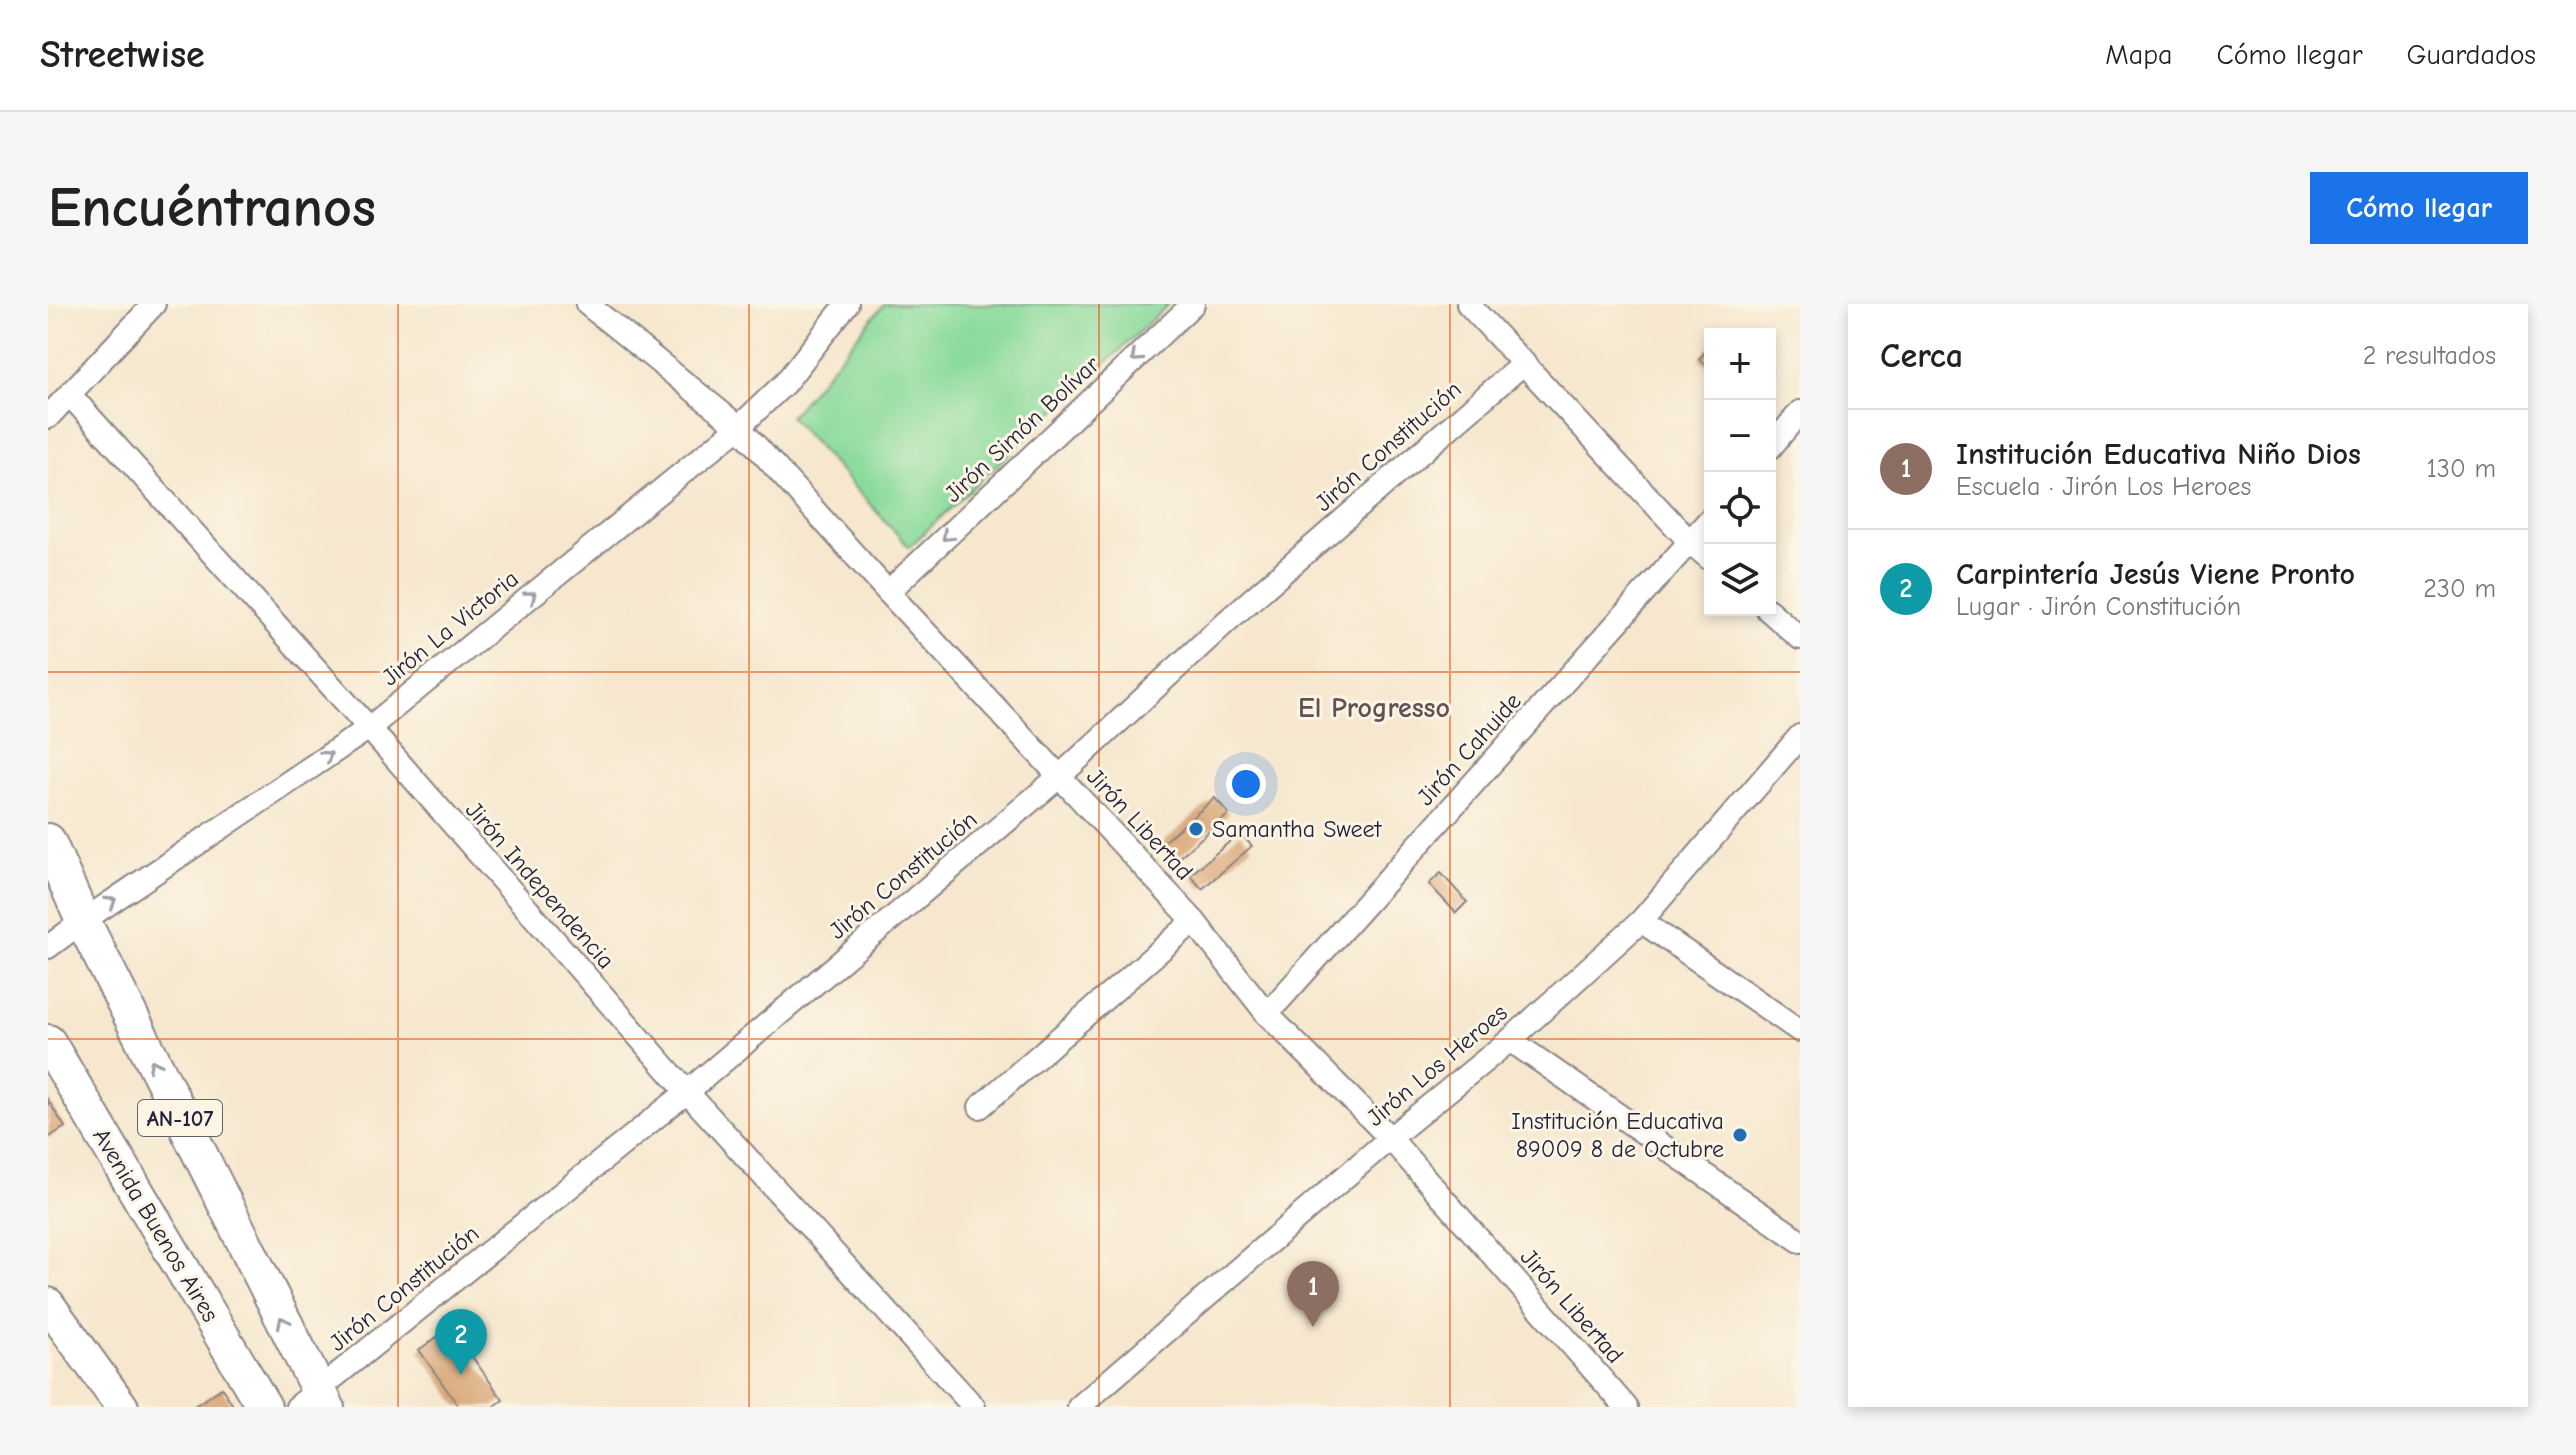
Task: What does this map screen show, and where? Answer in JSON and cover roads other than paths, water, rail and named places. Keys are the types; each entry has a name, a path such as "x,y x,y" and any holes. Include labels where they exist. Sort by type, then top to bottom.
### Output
{"main road":[{"name":"AN-107","path":"48,841 83,921 314,1402"},
{"name":"Avenida Buenos Aires","path":"48,1042 264,1407"},
{"path":"50,1312 122,1407"}],"street":[{"path":"48,417 154,304"},
{"name":"Jirón Libertad","path":"587,304 739,427 1194,921 1267,1014 1390,1138 1626,1407"},
{"name":"Jirón La Victoria","path":"48,947 369,728 739,427 785,383 847,304"},
{"name":"Jirón Simón Bolívar","path":"888,592 1193,304"},
{"path":"1468,304 1704,554"},
{"name":"Jirón Constitución","path":"314,1402 1060,776 1227,621 1524,363"},
{"name":"Jirón Independencia","path":"70,395 369,728 687,1092 974,1407"},
{"path":"1776,441 1800,412"},
{"name":"Jirón Cahuide","path":"1267,1014 1704,526"},
{"path":"1775,616 1800,638"},
{"name":"Jirón Los Heroes","path":"1079,1407 1390,1138 1510,1040 1641,921 1800,736"},
{"path":"980,1107 1194,921"},
{"path":"1641,921 1800,1031"},
{"path":"1510,1040 1800,1241"}],"place":[{"name":"Samantha Sweet","path":"1196,829"},
{"name":"Institución Educativa 89009 8 de Octubre","path":"1740,1135"},
{"name":"Institución Educativa Niño Dios","path":"1313,1327"},
{"name":"Carpintería Jesús Viene Pronto","path":"461,1375"}],"district":[{"name":"El Progresso","path":"1374,707"}]}
